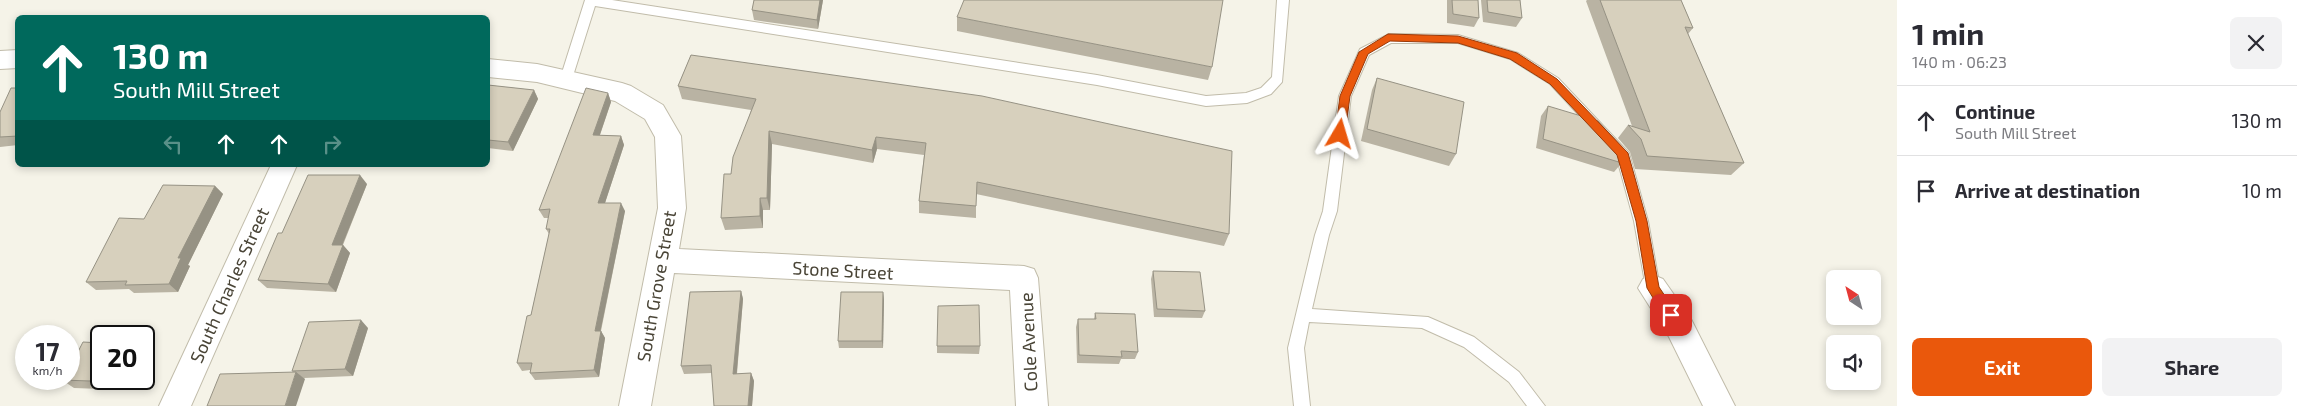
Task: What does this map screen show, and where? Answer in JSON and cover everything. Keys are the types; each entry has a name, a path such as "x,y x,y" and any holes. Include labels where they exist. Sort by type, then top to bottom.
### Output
{"street":[{"path":"0,60 15,59"},
{"path":"490,68 537,73 566,79"},
{"name":"South Grove Street","path":"566,79 622,93 654,112 668,136 672,208 635,406"},
{"name":"South Charles Street","path":"175,406 283,167"},
{"name":"Stone Street","path":"662,260 1024,278"},
{"name":"Cole Avenue","path":"1024,278 1032,406"},
{"path":"1653,288 1680,328 1719,406"}],"lane":[{"path":"566,79 591,0 1097,80 1206,101 1247,98 1266,91 1278,79 1284,0"},
{"path":"1302,406 1296,348 1322,235 1330,210 1345,96 1364,52 1388,38 1458,39 1514,56 1554,82 1622,153 1642,221 1653,288"},
{"path":"1303,315 1424,322 1469,342 1514,377 1537,406"}],"building":[{"path":"754,0 820,0 817,20 752,10"},
{"path":"964,0 1223,0 1212,67 957,17"},
{"path":"1452,0 1478,0 1479,18 1453,14"},
{"path":"1487,0 1520,0 1522,18 1488,12"},
{"path":"1600,0 1681,0 1693,28 1685,27 1744,163 1647,156 1641,139 1628,125 1650,132"},
{"path":"691,55 982,96 1232,151 1229,234 977,182 976,206 919,201 926,143 876,137 872,150 769,131 767,198 760,198 760,216 721,218 724,174 731,174 733,157 756,99 678,86"},
{"path":"1377,78 1464,102 1456,154 1367,129"},
{"path":"490,85 534,90 508,142 490,140"},
{"path":"11,88 15,88 15,136 0,137 0,112"},
{"path":"586,88 608,93 593,135 621,136 598,203 621,203 595,331 601,331 594,370 530,373 532,363 517,363 527,316 531,315 550,229 546,229 550,209 539,210"},
{"path":"1548,106 1598,121 1622,147 1625,159 1622,159 1622,163 1543,139"},
{"path":"308,175 360,175 332,245 343,245 328,284 258,280 278,233 282,233"},
{"path":"163,185 215,186 178,258 181,258 169,284 125,285 127,281 86,282 119,218 144,219"},
{"path":"1153,271 1200,272 1205,311 1157,309"},
{"path":"741,291 733,374 751,373 748,406 714,406 711,365 681,366 690,292"},
{"path":"841,292 883,292 882,341 838,341"},
{"path":"979,305 980,346 937,346 938,306"},
{"path":"1095,313 1135,314 1138,352 1121,351 1122,357 1079,355 1078,319 1096,319"},
{"path":"361,320 345,369 292,371 309,322"},
{"path":"83,342 90,342 90,381 80,381 80,348"},
{"path":"296,372 285,406 207,406 220,374"}],"route":[{"path":"1340,134 1345,96 1364,52 1388,38 1458,39 1514,56 1554,82 1592,119 1622,153 1642,221 1653,288 1671,315"}]}
